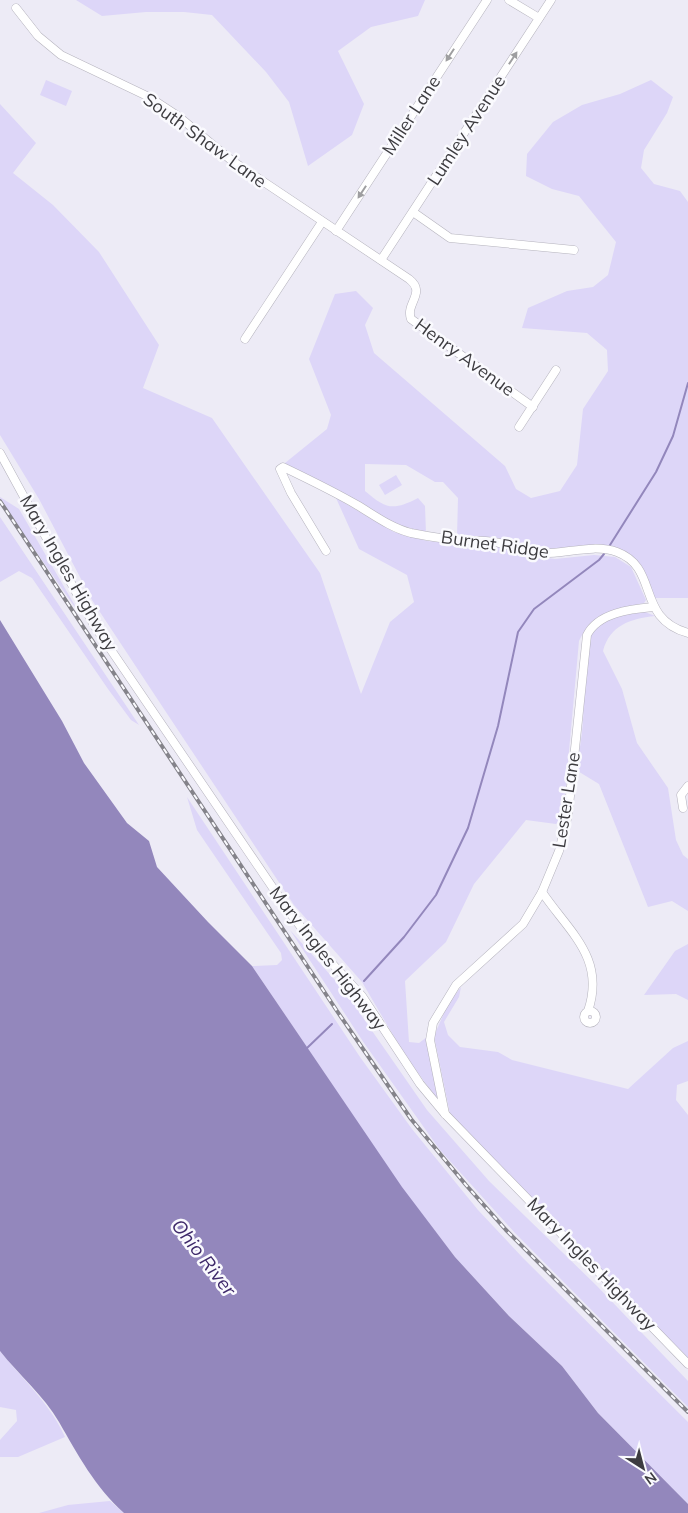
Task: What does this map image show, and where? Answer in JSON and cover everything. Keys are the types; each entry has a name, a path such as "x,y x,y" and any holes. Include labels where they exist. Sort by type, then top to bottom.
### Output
{"street":[{"name":"Miller Lane","path":"336,231 487,0"},
{"path":"509,0 539,18"},
{"name":"Lumley Avenue","path":"381,260 551,0"},
{"name":"South Shaw Lane","path":"16,8 38,36 61,55 149,97 178,116 212,146 414,283 417,295 414,302"},
{"path":"413,212 450,238 574,250"},
{"path":"245,339 322,222"},
{"name":"Henry Avenue","path":"414,302 409,310 411,320 533,407"},
{"path":"519,427 556,370"},
{"name":"Mary Ingles Highway","path":"0,452 99,632 295,920 362,996 420,1084 445,1114 688,1364"},
{"name":"Burnet Ridge","path":"326,551 289,488 280,469 283,467 310,479 388,524 410,533 457,540 493,541 536,553 599,549 616,552 630,559 636,565 645,579 653,607"},
{"path":"653,607 665,621 688,633"},
{"name":"Lester Lane","path":"445,1114 430,1040 435,1019 456,985 518,930 542,892 566,828 587,635 595,623 610,616 653,607"},
{"path":"683,808 681,795 688,786"},
{"path":"542,892 582,946 591,962 594,980 588,1011"}],"shaded area":[{"path":"76,0 425,0 418,16 371,27 338,51 364,104 352,135 308,166 289,102 266,72 212,15 184,12 146,12 102,16"},
{"path":"46,80 72,91 66,106 40,95"},
{"path":"651,80 673,97 667,113 644,150 641,168 654,184 680,191 688,202 688,598 654,598 645,575 635,560 623,552 610,548 540,551 457,537 458,498 443,482 435,482 406,465 365,464 365,491 384,505 390,506 402,505 418,498 425,506 426,533 397,524 287,466 285,463 327,429 331,415 309,359 335,294 356,291 373,308 365,325 374,353 505,466 516,489 531,498 560,491 577,465 583,409 608,371 607,350 587,333 522,328 528,308 567,291 593,287 608,275 616,242 579,196 552,189 526,176 527,154 553,122 582,105 620,94"},
{"path":"0,104 36,143 13,173 53,205 99,252 159,345 143,388 212,418 320,573 361,694 390,622 414,602 407,575 359,549 336,498 394,532 427,541 499,546 525,555 555,559 594,555 615,557 631,567 646,600 644,603 614,610 598,618 585,631 579,641 563,817 556,824 526,820 474,884 446,942 405,981 409,1042 419,1043 427,1037 428,1051 444,1109 403,1052 362,982 294,905 92,600 39,499 0,435"},
{"path":"396,475 402,485 385,495 379,485"},
{"path":"0,497 19,509 81,616 0,500"},
{"path":"0,517 139,725 131,720 108,689 32,578 19,571 0,582"},
{"path":"645,612 655,616 637,619 616,629 606,642 603,651 622,689 637,743 668,788 676,840 683,855 688,859 688,911 672,901 648,907 599,784 576,770 583,726 585,660 590,638 595,629 611,618 625,614"},
{"path":"187,797 360,1057 412,1129 478,1210 524,1259 688,1422 688,1504 598,1413 562,1366 509,1316 455,1257 402,1188 252,966 277,965 282,960 281,953 197,830"},
{"path":"290,930 343,989 427,1110 489,1181 597,1286 688,1381 688,1407 515,1233 440,1150 364,1043"},
{"path":"688,944 688,1000 676,994 644,995 675,951"},
{"path":"461,987 459,997 444,1022 448,1035 460,1047 498,1052 512,1060 628,1089 673,1048 688,1041 688,1081 677,1085 676,1100 688,1115 688,1360 450,1114 434,1036 448,1004"},
{"path":"0,1351 44,1402 65,1437 18,1457 0,1457 0,1440 17,1421 16,1410 0,1407"},
{"path":"110,1501 124,1513 39,1513 68,1505"}],"water":[{"name":"Ohio River","path":"0,620 62,721 84,763 127,823 149,841 157,867 252,966 402,1187 455,1257 509,1316 562,1366 598,1413 688,1504 688,1513 124,1513 104,1492 80,1458 53,1412 0,1351"}],"waterway":[{"path":"610,545 656,472 673,436 688,383"},
{"path":"364,981 404,937 436,895 468,828 498,726 518,632 534,609 599,560 604,554"},
{"path":"307,1048 332,1024"}],"railway":[{"path":"0,501 337,1011 411,1119 506,1230 688,1412"}]}
